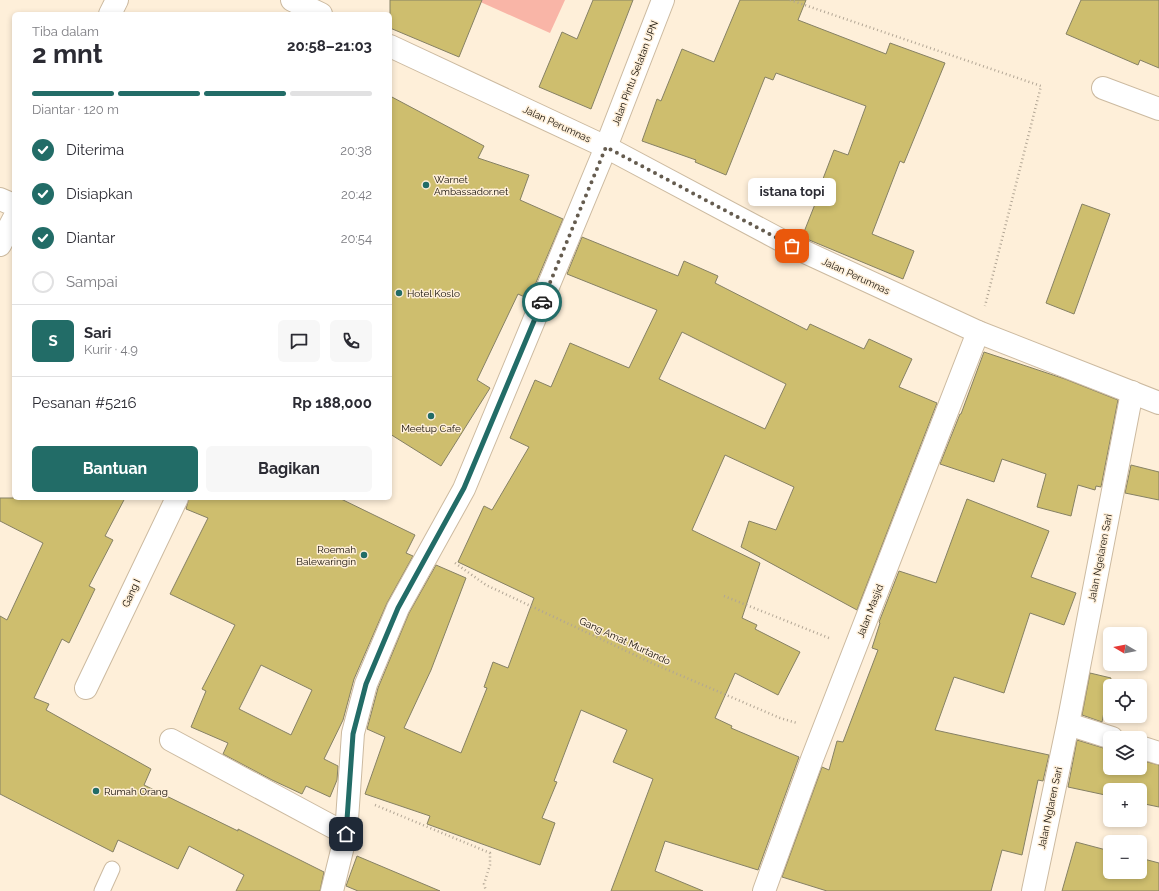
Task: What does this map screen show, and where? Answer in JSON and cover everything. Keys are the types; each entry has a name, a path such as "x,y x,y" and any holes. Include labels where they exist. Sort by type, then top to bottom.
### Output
{"street":[{"path":"111,12 117,0"},
{"path":"292,0 317,12"},
{"name":"Jalan Pintu Selatan UPN","path":"332,891 346,834 350,795 353,734 366,684 398,608 464,488 606,147 663,0"},
{"name":"Jalan Perumnas","path":"392,49 606,147 792,246 978,332 1159,403"},
{"path":"1103,88 1159,109"},
{"path":"0,199 12,204"},
{"path":"0,245 12,222"},
{"name":"Jalan Masjid","path":"764,891 824,729 978,332"},
{"name":"Jalan Ngelaren Sari","path":"1068,724 1132,392"},
{"name":"Gang I","path":"86,688 176,500"},
{"path":"1068,724 1103,735"},
{"name":"Jalan Nglaren Sari","path":"1033,891 1068,724"},
{"path":"170,740 346,834"},
{"path":"1147,749 1159,753"}],"lane":[{"path":"102,891 112,869"}],"path":[{"path":"790,0 1041,86 978,332"},
{"name":"Gang Amat Murtando","path":"432,545 486,586 654,664 780,718 824,729"},
{"path":"724,596 855,649"},
{"path":"350,795 490,853 490,865 484,884 486,891"}],"shaded area":[{"path":"476,0 565,0 550,33"}],"building":[{"path":"390,0 482,0 459,57 392,29 392,12 390,12"},
{"path":"593,0 633,0 591,109 539,87 562,32 577,39"},
{"path":"740,0 806,0 798,20 886,54 890,43 945,63 904,163 900,161 872,234 914,251 903,279 802,237 823,184 821,184 834,150 848,155 866,106 776,73 773,80 765,77 726,175 695,162 696,160 642,141 657,99 661,101 682,49 714,62"},
{"path":"1081,0 1159,0 1159,68 1140,60 1138,65 1066,34"},
{"path":"392,97 484,146 478,158 529,175 520,200 563,219 529,299 518,294 477,380 490,388 441,466 392,435"},
{"path":"1082,204 1110,214 1074,314 1046,303"},
{"path":"582,237 678,276 684,261 718,276 715,283 807,330 810,324 864,349 869,339 912,359 899,387 937,403 857,610 741,547 749,521 776,530 794,487 725,455 692,530 760,563 742,618 757,625 755,629 800,652 778,695 735,673 715,718 732,726 731,728 799,757 758,870 665,841 655,871 703,891 611,891 653,779 613,762 627,730 581,710 554,781 557,782 542,818 555,823 540,865 427,824 430,816 365,794 385,737 367,729 378,688 409,613 436,565 466,578 431,670 404,728 461,753 487,688 484,687 493,662 508,668 534,598 458,562 484,506 492,510 529,447 510,438 535,380 551,387 570,343 629,368 657,310 567,274","holes":["682,332 786,384 765,429 659,379"]},
{"path":"984,352 1065,379 1118,400 1101,487 1096,486 1095,490 1078,485 1071,516 1037,507 1046,474 1002,459 994,482 940,464 961,414"},
{"path":"1131,465 1159,472 1159,500 1125,493"},
{"path":"0,498 12,498 12,500 124,500 105,536 113,540 89,586 95,589 69,643 62,639 34,698 49,704 46,710 151,769 144,785 238,831 238,829 324,872 320,891 236,891 244,875 189,846 178,869 118,840 113,852 0,794 0,616 7,620 43,543 0,521"},
{"path":"967,499 1049,531 1031,577 1076,593 1064,625 1030,613 1004,693 954,677 935,730 1049,755 1043,781 1038,780 1022,855 1002,850 991,891 827,891 782,877 822,767 829,770 837,741 843,742 878,650 872,648 880,623 879,622 899,571 936,583"},
{"path":"188,500 343,500 415,535 406,553 413,556 387,603 354,679 343,720 324,759 338,766 337,780 330,797 306,786 302,794 272,780 223,754 228,743 191,727 206,691 202,689 235,625 170,594 208,518 186,509","holes":["261,665 312,690 291,735 239,709"]},
{"path":"1090,673 1111,678 1103,679 1102,722 1082,715"},
{"path":"1077,740 1103,748 1103,775 1147,775 1147,762 1159,765 1159,807 1147,804 1147,783 1103,783 1103,794 1068,787"},
{"path":"1076,842 1103,849 1103,879 1147,879 1147,860 1159,863 1159,891 1062,891"},
{"path":"357,856 440,891 358,891 346,886"}],"way so far":[{"path":"542,302 606,147 792,246"}],"place":[{"name":"Warnet Ambassador.net","path":"426,185"},
{"name":"istana topi","path":"792,246"},
{"name":"Hotel Koslo","path":"399,293"},
{"name":"Meetup Cafe","path":"431,416"},
{"name":"Roemah Balewaringin","path":"364,555"},
{"name":"Rumah Orang","path":"96,791"}],"route":[{"path":"346,834 350,795 353,734 366,684 398,608 464,488 542,302"}]}
